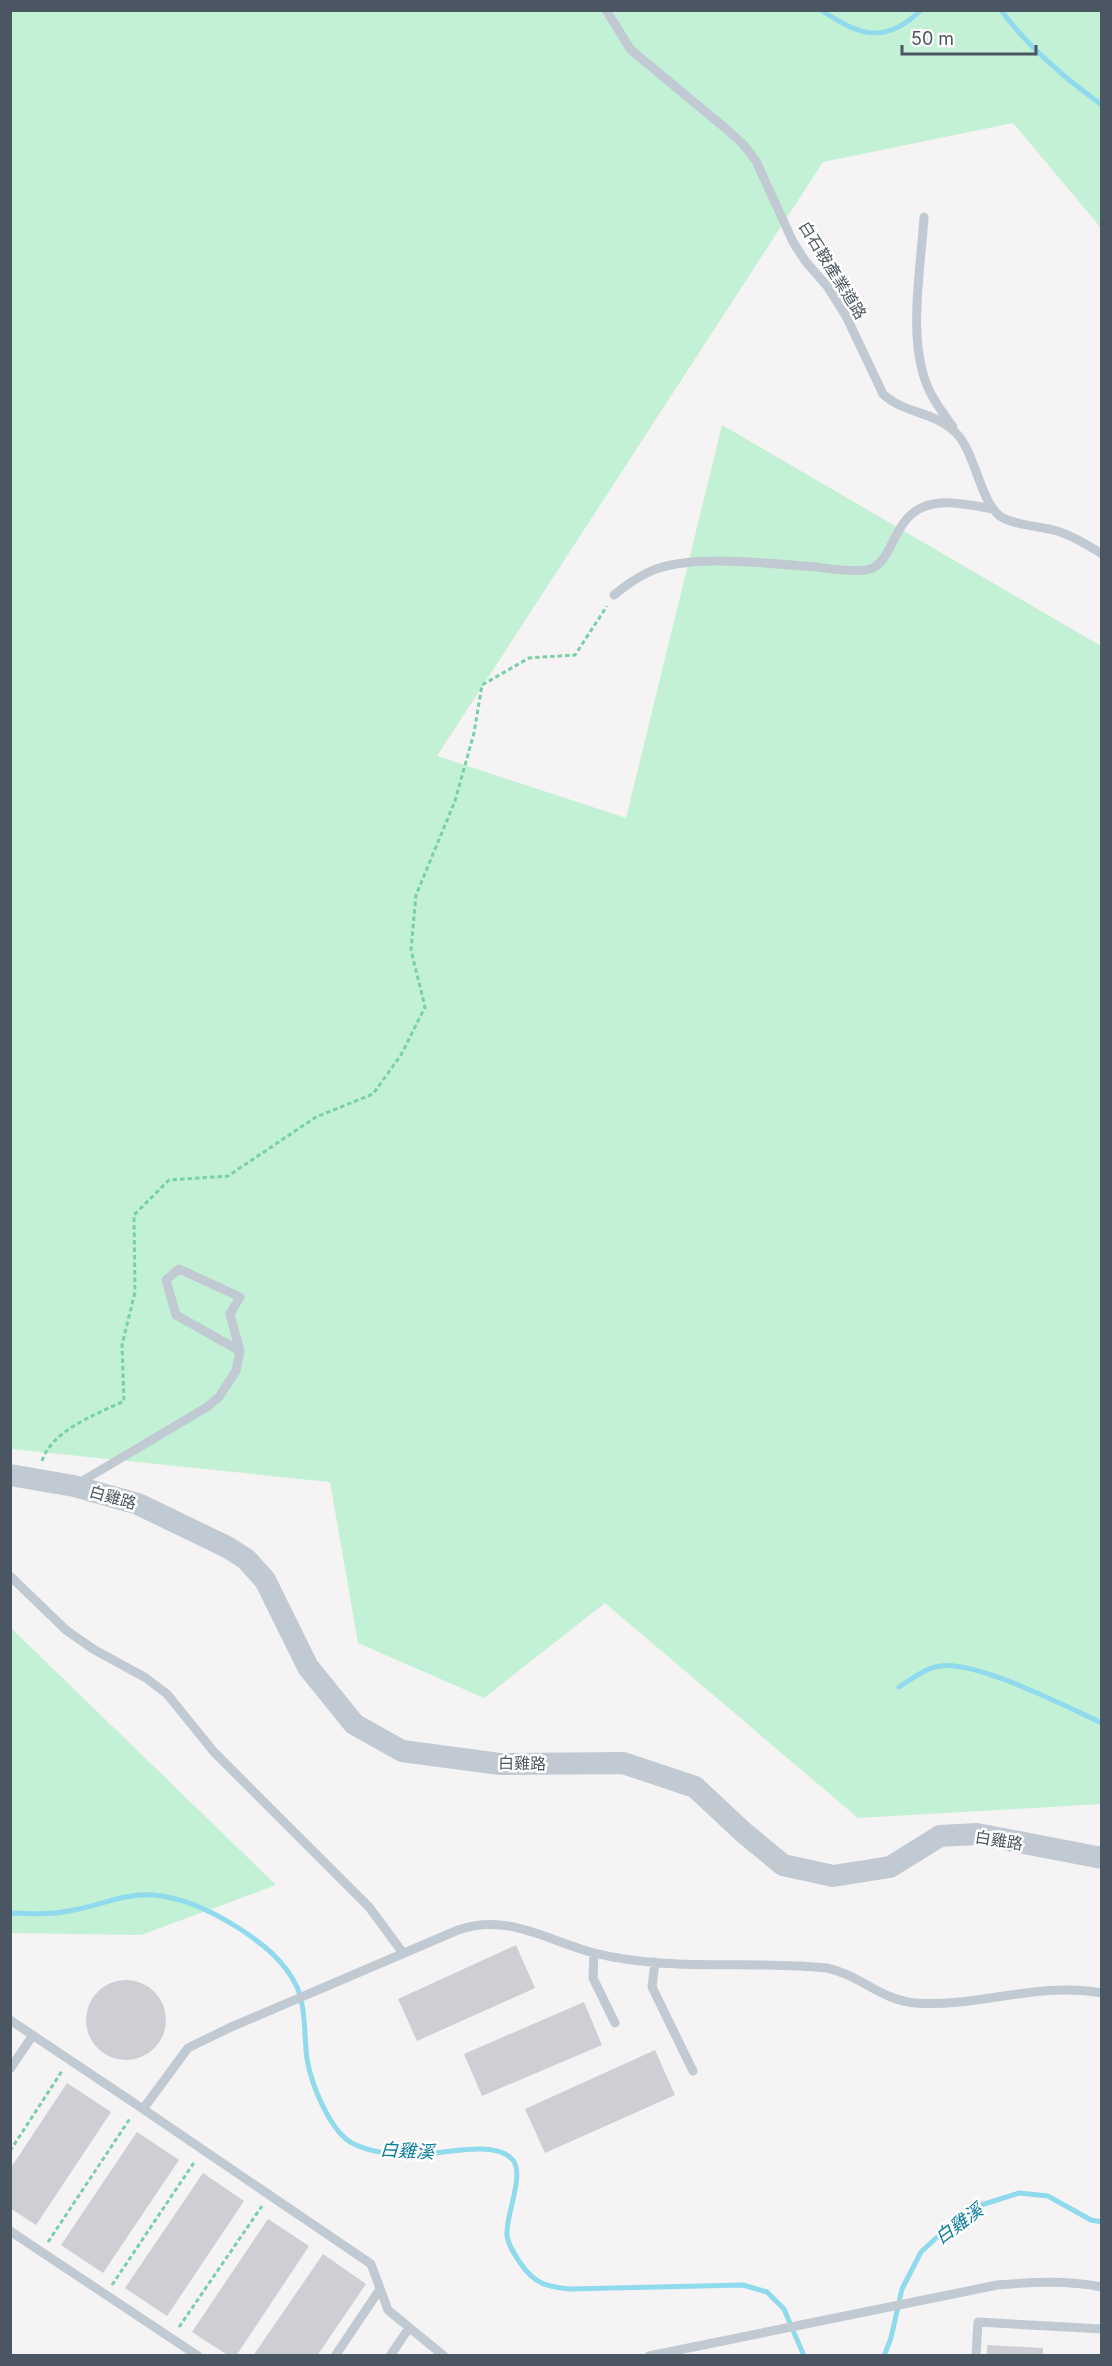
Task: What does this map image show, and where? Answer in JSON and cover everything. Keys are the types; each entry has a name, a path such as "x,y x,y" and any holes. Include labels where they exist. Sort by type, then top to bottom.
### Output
{"street":[{"name":"白雞路","path":"10,1475 74,1486 138,1503 227,1547 246,1559 265,1580 308,1667 354,1724 402,1751 500,1764 623,1763 695,1787 742,1832 783,1865 833,1876 890,1867 940,1836 977,1834 1101,1858"}],"lane":[{"name":"白石鞍產業道路","path":"606,10 631,50 724,127 750,153 780,210 793,242 827,286 846,316 883,394 893,403 929,415 956,432 965,446 993,509"},
{"path":"924,217 917,322 920,362 930,391 956,432"},
{"path":"615,595 650,571 690,562 741,561 850,570 875,568 882,562 896,532 906,518 921,508 934,504 960,503 993,509 1003,518 1059,532 1101,554"},
{"path":"74,1486 207,1407 229,1384 236,1371 240,1351 230,1314 240,1297 179,1269 166,1280 176,1315 240,1351"},
{"path":"10,1576 66,1629 93,1649 146,1678 167,1694 214,1752 369,1907 403,1953"},
{"path":"141,2108 188,2048 229,2028 458,1930 487,1924 503,1924 594,1953 655,1962 827,1968 844,1971 891,1998 915,2003 949,2002 1060,1989 1101,1993"},
{"path":"594,1953 593,1978 615,2023"},
{"path":"655,1962 652,1987 693,2071"},
{"path":"10,2020 371,2264 388,2310 444,2355"},
{"path":"10,2069 33,2035"},
{"path":"10,2231 198,2355"},
{"path":"649,2355 997,2285 1038,2282 1086,2284 1101,2288"},
{"path":"335,2355 380,2289"},
{"path":"976,2355 978,2322 1101,2329"},
{"path":"390,2355 409,2328"}],"path":[{"path":"37,1480 45,1452 70,1427 124,1401 122,1345 135,1292 134,1215 169,1180 228,1176 316,1117 372,1094 401,1055 425,1006 411,950 416,895 455,801 474,733 482,685 529,658 575,655 615,595"},
{"path":"10,2151 70,2060"},
{"path":"41,2251 141,2108"},
{"path":"106,2294 203,2149"},
{"path":"172,2338 269,2194"}],"green space":[{"path":"11,11 1101,11 1101,228 1013,123 823,162 437,756 626,818 722,425 1101,646 1101,1804 858,1818 605,1603 484,1698 358,1643 330,1482 11,1449"},
{"path":"10,1628 276,1885 141,1935 11,1933"}],"building":[{"path":"516,1945 535,1988 417,2041 398,1999"},
{"path":"126,1980 141,1983 154,1992 163,2005 166,2020 163,2035 154,2048 141,2057 126,2060 111,2057 98,2048 89,2035 86,2020 89,2005 98,1992 111,1983"},
{"path":"584,2002 602,2045 482,2096 464,2054"},
{"path":"655,2050 675,2095 545,2153 525,2109"},
{"path":"67,2083 111,2112 36,2225 10,2208 10,2169"},
{"path":"137,2132 179,2160 103,2273 61,2245"},
{"path":"203,2173 244,2201 167,2316 125,2288"},
{"path":"268,2219 309,2246 236,2356 229,2356 192,2332"},
{"path":"323,2254 366,2284 317,2356 253,2356"},
{"path":"987,2345 1043,2348 1043,2356 987,2356"}],"waterway":[{"path":"821,10 848,26 872,33 896,28 921,10"},
{"path":"1001,10 1048,61 1102,105"},
{"path":"899,1687 929,1669 956,1666 998,1677 1102,1723"},
{"name":"白雞溪","path":"10,1913 61,1912 124,1897 153,1895 197,1906 218,1916 264,1946 292,1977 302,2004 307,2059 317,2094 330,2119 345,2138 370,2150 389,2153 425,2154 483,2149 505,2154 513,2160 517,2176 507,2236 512,2251 531,2276 542,2283 570,2289 743,2285 767,2292 784,2309 804,2356"},
{"name":"白雞溪","path":"884,2356 891,2338 902,2289 921,2252 948,2227 981,2205 1019,2193 1048,2196 1091,2220 1102,2222"}]}
